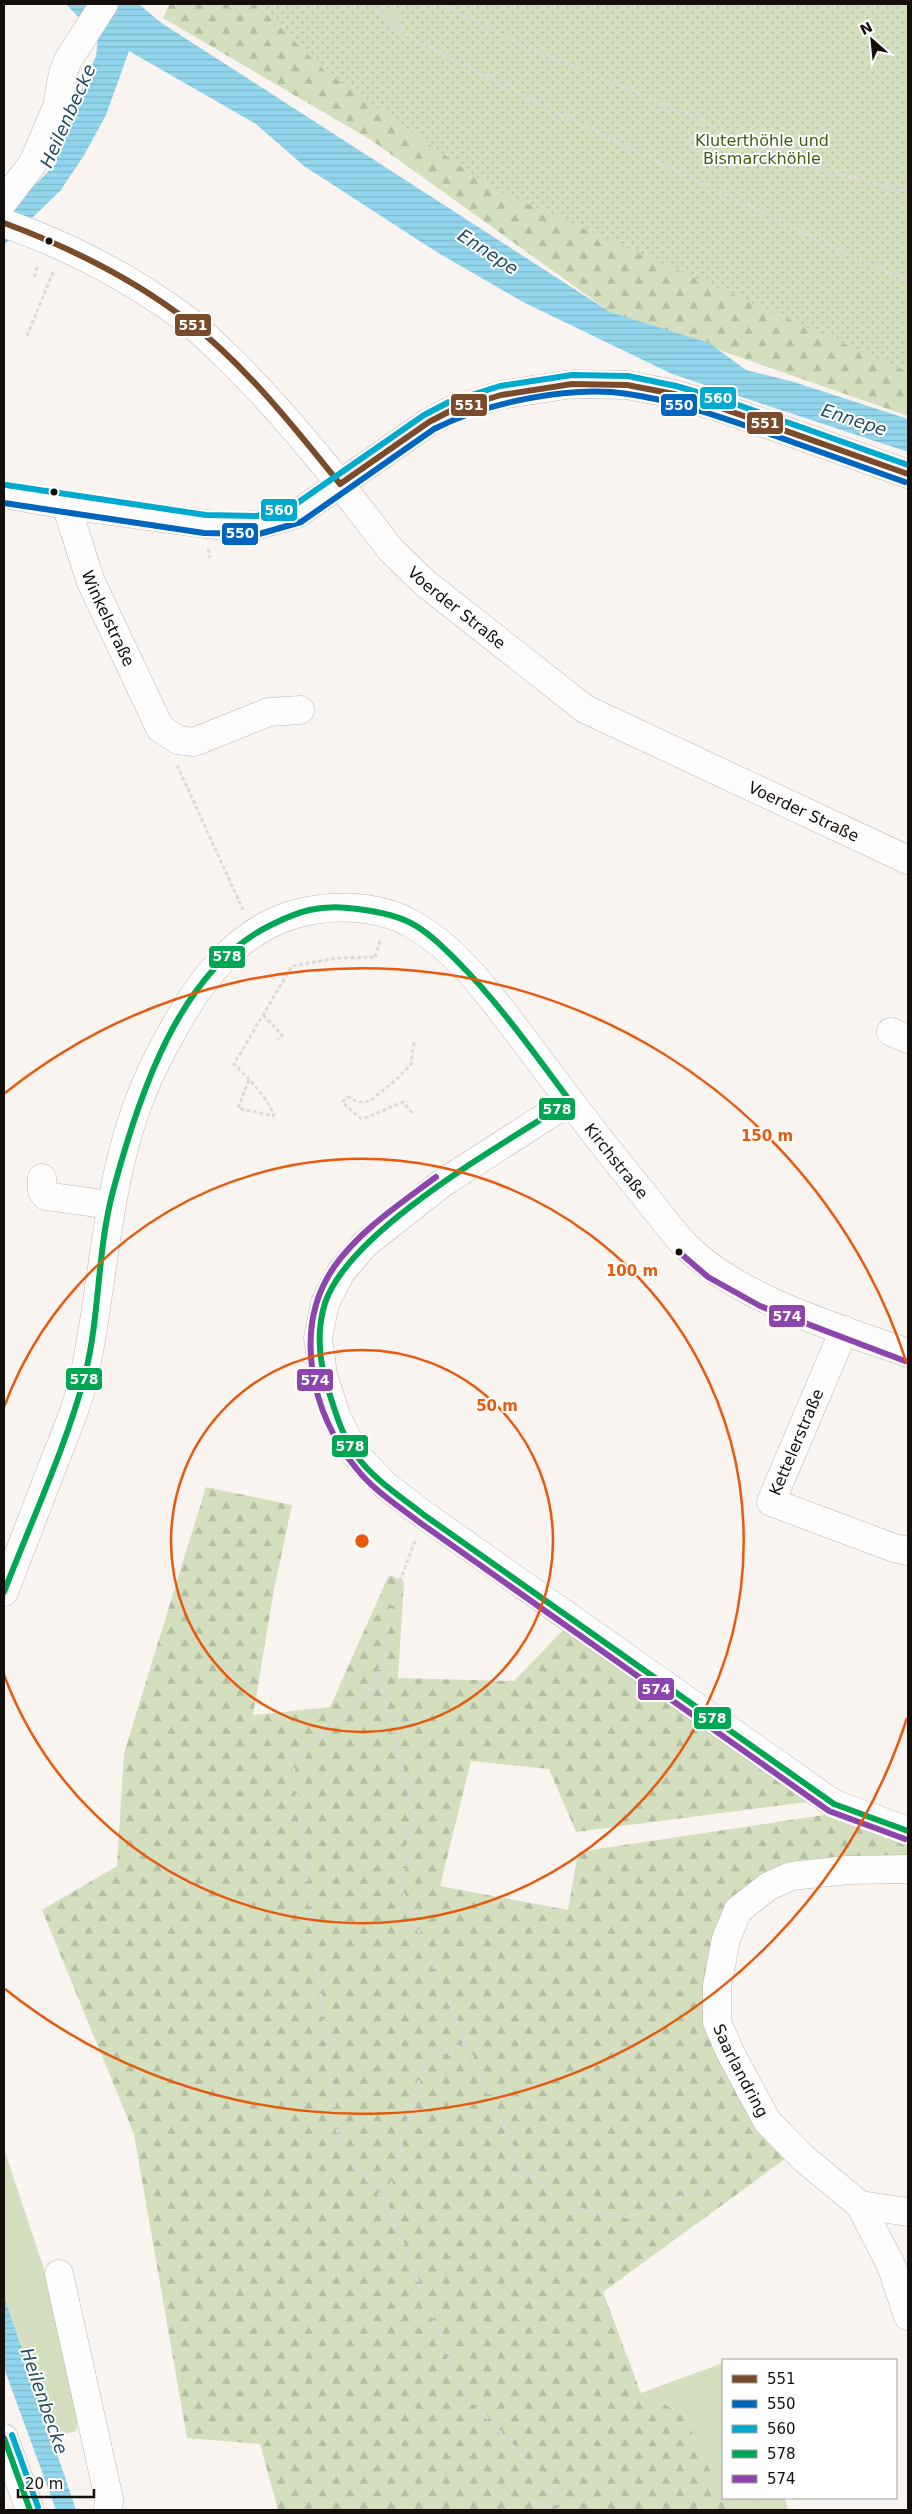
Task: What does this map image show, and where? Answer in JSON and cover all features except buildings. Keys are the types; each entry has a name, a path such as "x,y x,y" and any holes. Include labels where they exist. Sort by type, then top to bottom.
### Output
{"street":[{"path":"4,201 33,164 57,107 63,73 68,60 104,4"},
{"name":"Voerder Straße","path":"16,227 87,258 137,286 189,321 254,383 291,423 391,550 425,583 584,709 908,860"},
{"path":"4,494 66,505 205,524 258,525 297,514 429,422 452,410 501,395 572,384 627,386 674,394 721,408 908,474"},
{"name":"Winkelstraße","path":"66,505 91,582 160,728 178,740 194,742 270,712 300,710"},
{"name":"Kirchstraße","path":"4,1592 67,1430 85,1374 110,1205 131,1127 156,1062 198,987 227,953 253,933 299,911 336,907 375,911 409,922 437,941 486,990 570,1101 674,1232 713,1270 764,1298 844,1330 908,1352"},
{"path":"570,1101 441,1184 366,1244 341,1272 325,1303 318,1338 323,1375 337,1418 356,1454 386,1486 424,1515 834,1804 908,1831"},
{"path":"42,1178 42,1191 46,1196 110,1205"},
{"name":"Kettelerstraße","path":"844,1330 770,1502 894,1548 908,1551"},
{"name":"Saarlandring","path":"860,2205 802,2157 767,2121 730,2052 718,2022 717,1986 726,1939 738,1910 768,1886 791,1876 848,1870 908,1869"},
{"path":"860,2205 908,2212"},
{"path":"860,2205 891,2265 908,2316"},
{"path":"59,2274 109,2499 108,2510"},
{"path":"4,2438 30,2510"}],"path":[{"path":"371,4 406,35 528,99 870,265 908,280"},
{"path":"389,4 406,35"},
{"path":"441,4 522,45 651,98 731,135 813,167 908,192"},
{"path":"27,336 62,247"},
{"path":"176,764 253,933"},
{"path":"250,1080 238,1108 273,1116 274,1114 269,1104 250,1080 234,1064 292,966 337,958 375,957"},
{"path":"263,1015 282,1035 278,1040"},
{"path":"412,1113 403,1102 368,1117 360,1118 342,1102 348,1097 358,1102 370,1101 397,1079 411,1064 414,1042"},
{"path":"411,1551 393,1599 378,1675 414,1814 400,1886 466,2043 522,2168 568,2207 627,2217 699,2190 767,2121"},
{"path":"378,1675 351,1711 292,1756 339,2145 386,2202 462,2390 541,2477 559,2510"},
{"path":"386,2202 424,2062 466,2043"}],"green space":[{"name":"Kluterthöhle und Bismarckhöhle","path":"170,4 908,4 908,416 610,312 371,140 163,18"},
{"name":"Kluterthöhle und Bismarckhöhle","path":"256,4 908,4 908,372 492,188 326,72"},
{"path":"206,1487 292,1505 274,1589 253,1715 330,1707 389,1575 404,1581 398,1678 514,1681 575,1618 830,1799 576,1832 549,1769 471,1761 440,1886 568,1910 578,1852 857,1810 908,1829 908,1875 796,1883 746,1911 731,1957 730,2023 796,2151 603,2292 641,2393 684,2414 728,2510 278,2510 260,2444 187,2438 134,2134 42,1910 117,1866 124,1753"},
{"path":"4,2149 42,2263 81,2405 76,2431 60,2435 44,2419 4,2296"},
{"path":"722,2363 722,2497 684,2414 641,2393"},
{"path":"723,2499 785,2499 788,2510 728,2510"}],"water":[{"name":"Ennepe","path":"66,4 139,4 160,22 610,312 709,343 746,370 794,382 908,419 908,452 672,374 523,302 435,251 304,166 256,124 129,51 106,115 83,157 60,191 4,245 4,215 56,164 59,141 96,56 98,38"},
{"path":"4,2296 76,2510 56,2510 4,2368"}],"transit line":[{"name":"551","path":"4,223 52,242 122,277 167,305 188,321 209,338 249,377 287,419 340,484"},
{"name":"560","path":"6,485 206,515 257,516 293,506 424,415 449,402 500,386 572,375 628,376 676,386 724,400 908,465"},
{"name":"551","path":"340,484 429,422 452,410 501,395 572,384 627,385 674,394 721,408 908,474"},
{"name":"550","path":"4,503 204,533 259,534 301,522 434,429 478,411 503,404 528,398 580,392 628,394 682,406 770,434 905,482"},
{"name":"578","path":"4,1592 58,1457 85,1375 90,1352 104,1237 113,1191 135,1116 167,1039 188,1003 212,971 240,944 273,924 301,912 328,907 387,914 409,922 422,930 457,961 502,1011 570,1101 432,1190 396,1218 365,1246 340,1275 325,1303 320,1325 320,1346 322,1368 328,1389 339,1423 351,1448 363,1464 379,1480 424,1515 834,1804 908,1831"},
{"name":"574","path":"436,1177 368,1229 334,1267 321,1291 313,1317 311,1343 312,1370 318,1397 340,1446 370,1483 419,1522 829,1811 905,1839"},
{"name":"574","path":"679,1252 708,1277 760,1306 905,1361"},
{"name":"560","path":"12,2435 38,2507"},
{"name":"578","path":"4,2438 30,2510"}],"water label":[{"name":"Heilenbecke","path":"68,116"},
{"name":"Heilenbecke","path":"44,2401"}]}
